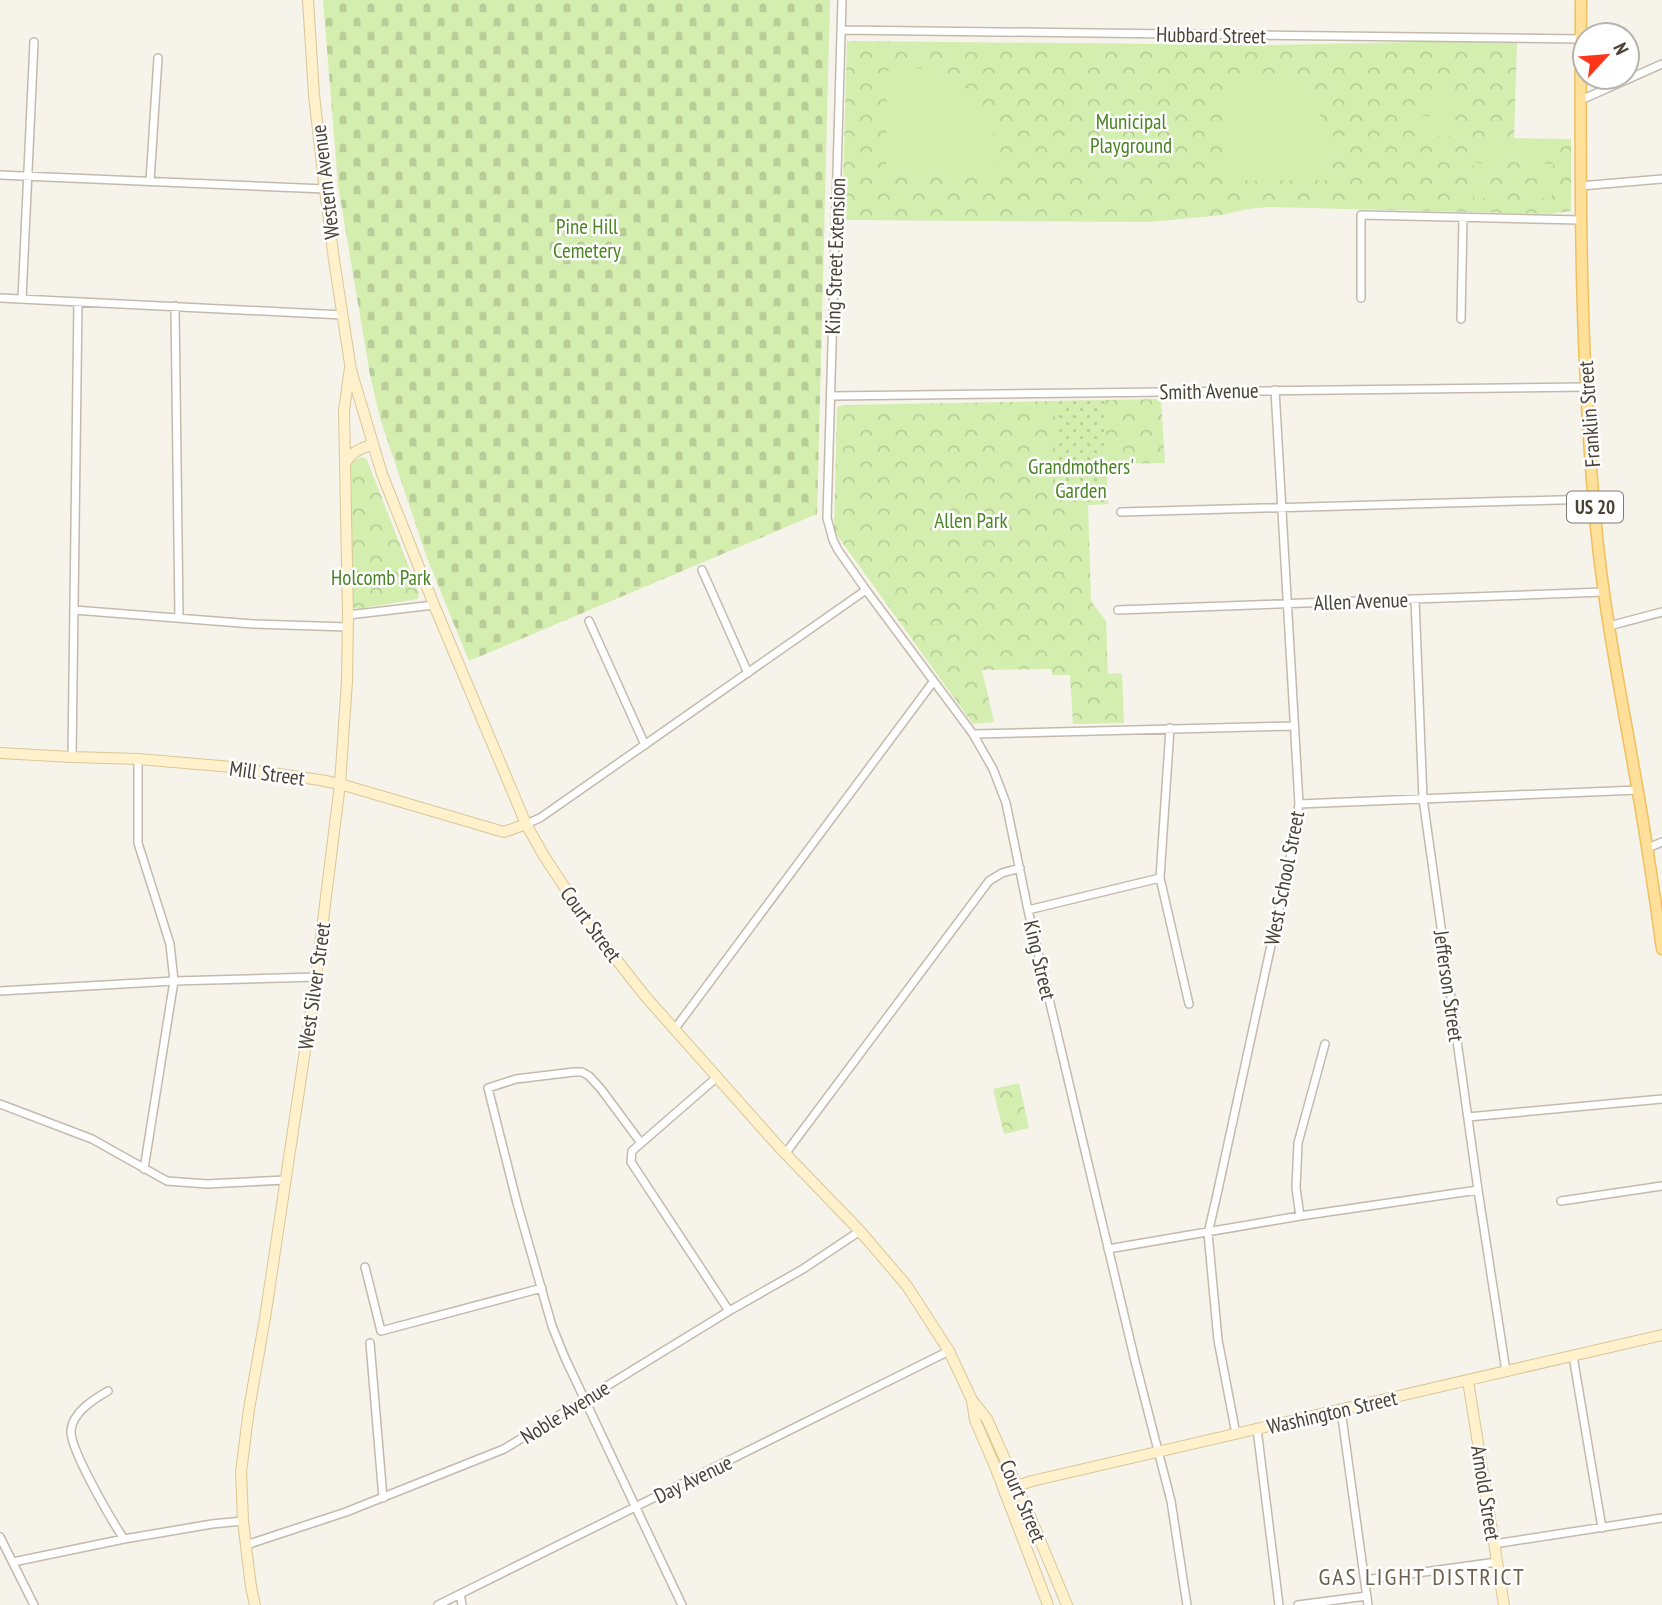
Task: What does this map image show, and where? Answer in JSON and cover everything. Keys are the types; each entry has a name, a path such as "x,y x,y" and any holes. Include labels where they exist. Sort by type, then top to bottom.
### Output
{"main road":[{"name":"Western Avenue","path":"307,0 325,189 350,364"},
{"name":"Franklin Street","path":"1581,0 1581,21"},
{"name":"Franklin Street","path":"1581,91 1582,301 1594,499 1609,626 1648,848 1662,949"},
{"name":"Court Street","path":"350,364 382,474 526,824 544,856 594,931 645,996 716,1078 860,1231 907,1286 949,1351 972,1400 988,1419 1067,1605"},
{"name":"West Silver Street","path":"255,1605 241,1498 243,1459 316,978 340,784 348,627 344,410 350,364"},
{"path":"344,464 355,451 373,444"},
{"name":"Mill Street","path":"0,753 138,759 232,767 340,784 498,831 504,832 526,824"},
{"name":"Washington Street","path":"1005,1494 1032,1480 1662,1335"},
{"name":"Arnold Street","path":"1468,1381 1504,1605"},
{"name":"Court Street","path":"972,1400 975,1420 1048,1605"},
{"path":"1033,1568 1049,1561"}],"street":[{"name":"King Street Extension","path":"827,512 842,0"},
{"name":"Hubbard Street","path":"842,30 1571,39"},
{"path":"22,299 34,42"},
{"path":"150,181 158,58"},
{"path":"1581,100 1662,64"},
{"path":"0,175 325,189"},
{"path":"1580,186 1662,179"},
{"path":"1361,298 1362,215 1580,220"},
{"path":"1461,319 1463,218"},
{"path":"0,298 342,314"},
{"path":"72,757 78,302"},
{"path":"175,306 179,618"},
{"name":"Smith Avenue","path":"832,396 1587,387"},
{"name":"West School Street","path":"1236,1434 1218,1340 1208,1233 1293,844 1299,804 1275,390"},
{"path":"1121,512 1594,499"},
{"name":"King Street","path":"827,512 833,540 866,590 973,734 993,769 1006,803 1028,910 1108,1249 1171,1501 1186,1605"},
{"path":"702,570 748,673"},
{"path":"526,824 540,818 866,590"},
{"name":"Allen Avenue","path":"1118,610 1604,592"},
{"name":"Jefferson Street","path":"1415,599 1423,799 1506,1371"},
{"path":"348,615 434,605"},
{"path":"74,610 253,624 348,627"},
{"path":"1609,626 1662,612"},
{"path":"589,621 645,745"},
{"path":"674,1030 933,682"},
{"path":"973,734 1294,726"},
{"path":"1170,728 1160,878 1189,1004"},
{"path":"138,759 138,843 170,944 174,981 144,1169"},
{"path":"1299,804 1638,790"},
{"path":"1648,848 1662,842"},
{"path":"785,1154 989,881 1020,867"},
{"path":"1028,910 1160,878"},
{"path":"0,991 174,981 316,978"},
{"path":"1300,1216 1296,1188 1298,1143 1325,1044"},
{"path":"640,1143 601,1089 582,1072 516,1079 488,1088 517,1203 555,1334 682,1605"},
{"path":"716,1078 640,1143 632,1151 631,1162 729,1311"},
{"path":"1468,1117 1662,1098"},
{"path":"0,1104 92,1139 167,1181 207,1184 286,1180"},
{"path":"1561,1201 1662,1185"},
{"path":"1108,1249 1478,1189"},
{"name":"Noble Avenue","path":"246,1545 383,1498 504,1449 729,1311 803,1269 860,1231"},
{"path":"365,1267 382,1331 542,1288"},
{"path":"370,1343 383,1498"},
{"name":"Day Avenue","path":"438,1605 949,1351"},
{"path":"1573,1356 1602,1528"},
{"path":"108,1391 79,1412 70,1433 107,1512 124,1539"},
{"path":"1340,1410 1368,1605"},
{"path":"1257,1429 1279,1605"},
{"path":"1494,1544 1662,1518"},
{"path":"13,1562 124,1539 243,1521"},
{"path":"0,1537 34,1605"},
{"path":"1365,1580 1497,1562"},
{"path":"460,1594 462,1605"},
{"path":"1298,1605 1367,1596"}],"green space":[{"name":"Pine Hill Cemetery","path":"323,0 830,0 817,514 469,661 427,558 380,418 370,375 338,185"},
{"name":"Municipal Playground","path":"847,41 1265,45 1465,41 1517,43 1514,138 1571,139 1571,211 1549,214 1268,207 1222,215 1149,222 842,220"},
{"path":"913,68 934,71 951,78 979,102 994,136 996,151 993,176 889,176 886,173 887,71"},
{"path":"1249,72 1273,76 1287,83 1315,107 1330,141 1332,156 1329,180 1225,181 1222,178 1223,76"},
{"path":"1417,94 1451,94 1452,114 1418,113"},
{"path":"1418,116 1452,117 1452,136 1419,136"},
{"path":"1474,144 1505,144 1505,159 1474,158"},
{"path":"1523,144 1553,144 1553,159 1522,158"},
{"path":"1474,163 1504,164 1505,178 1474,177"},
{"path":"1521,163 1553,164 1552,179 1521,178"},
{"path":"1473,183 1505,184 1505,198 1474,198"},
{"path":"1521,184 1552,184 1552,198 1521,198"},
{"name":"Allen Park","path":"1161,399 1165,463 1106,464 1108,504 1088,505 1091,601 1106,621 1108,674 1122,673 1124,723 1073,724 1070,675 1052,675 1051,669 982,670 994,722 973,724 834,531 837,407"},
{"name":"Grandmothers' Garden","path":"1105,400 1108,504 1055,505 1055,401"},
{"name":"Holcomb Park","path":"363,457 367,460 419,593 418,599 356,609 353,606 351,470 353,460"},
{"path":"1019,1083 1029,1128 1004,1134 993,1089"}],"district":[{"name":"GAS LIGHT DISTRICT","path":"1422,1576"}]}
